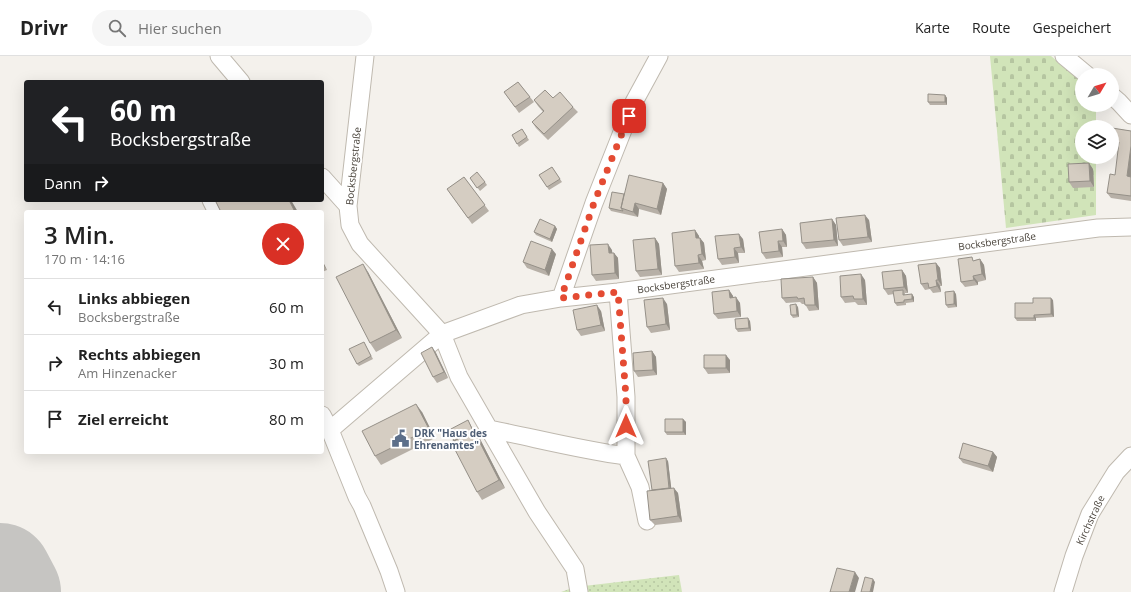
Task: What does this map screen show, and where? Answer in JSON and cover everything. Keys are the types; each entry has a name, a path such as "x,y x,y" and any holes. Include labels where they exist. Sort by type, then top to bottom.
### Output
{"street":[{"path":"219,56 239,80"},
{"name":"Bocksbergstraße","path":"366,56 348,206 350,225 360,244 442,334 521,305 561,298 618,292 1090,229 1131,227"},
{"path":"561,298 594,203 632,109 659,56"},
{"path":"1064,56 1079,68"},
{"path":"1119,102 1131,115"},
{"path":"324,178 348,206"},
{"path":"618,292 626,397 626,456 640,487 647,521"},
{"path":"330,430 442,334 459,377 537,512 575,569 579,592"},
{"path":"324,419 362,506 389,571 396,592"},
{"path":"489,429 600,453 626,456"},
{"name":"Kirchstraße","path":"1063,592 1074,556 1090,514 1116,472 1131,456"}],"green space":[{"path":"990,56 1051,56 1075,76 1075,112 1096,112 1096,120 1075,120 1075,164 1096,164 1096,215 1006,228"},
{"path":"679,575 682,592 561,592 575,587"}],"building":[{"path":"518,82 530,97 515,107 504,92"},
{"path":"545,90 553,98 560,92 573,107 544,134 532,122 544,111 534,100"},
{"path":"928,94 945,95 945,102 928,102"},
{"path":"522,129 527,137 517,144 512,135"},
{"path":"1119,129 1131,131 1131,146 1127,176 1131,177 1131,196 1107,193 1110,174 1115,175 1116,164 1119,164"},
{"path":"1068,164 1089,164 1090,181 1069,182"},
{"path":"552,167 560,179 547,187 539,175"},
{"path":"477,172 485,182 477,188 470,178"},
{"path":"629,175 663,183 657,209 635,203 633,212 621,208"},
{"path":"464,177 485,205 468,218 447,189"},
{"path":"612,192 624,194 621,208 623,211 609,208"},
{"path":"216,202 290,202 294,210 220,210"},
{"path":"865,215 868,237 839,240 836,218"},
{"path":"540,219 555,226 550,239 534,232"},
{"path":"832,219 834,240 802,243 800,223"},
{"path":"782,229 783,241 778,241 779,251 762,253 759,232"},
{"path":"695,230 696,238 700,238 702,254 698,255 699,263 675,266 672,233"},
{"path":"739,234 741,247 734,248 735,257 718,259 715,236"},
{"path":"655,238 658,269 636,271 633,240"},
{"path":"531,241 552,249 545,270 523,262"},
{"path":"608,244 609,253 614,253 615,273 592,275 590,245"},
{"path":"972,257 973,261 980,259 982,274 973,276 974,280 961,282 958,259"},
{"path":"936,263 938,280 936,280 937,286 929,288 928,283 921,284 918,265"},
{"path":"363,264 396,330 370,343 336,277"},
{"path":"902,270 904,287 884,289 882,272"},
{"path":"861,274 863,299 854,299 853,296 841,297 840,276"},
{"path":"813,277 815,305 805,305 804,298 782,298 781,279"},
{"path":"729,290 730,298 736,297 737,311 714,314 712,292"},
{"path":"903,290 903,295 912,294 912,299 895,303 893,291"},
{"path":"954,291 954,304 946,305 945,292"},
{"path":"663,298 666,324 647,327 644,300"},
{"path":"1033,298 1051,298 1051,314 1034,315 1034,318 1015,318 1015,303 1033,303"},
{"path":"796,304 797,315 791,315 790,305"},
{"path":"597,305 601,325 577,330 573,310"},
{"path":"748,318 749,328 736,329 735,319"},
{"path":"364,342 371,356 357,364 349,349"},
{"path":"432,347 444,372 433,377 421,353"},
{"path":"652,351 653,370 634,371 633,353"},
{"path":"704,355 726,355 726,368 704,368"},
{"path":"416,404 429,429 375,456 362,431"},
{"path":"665,419 683,419 683,432 665,432"},
{"path":"468,420 473,431 454,441 449,430"},
{"path":"474,431 499,480 477,492 451,442"},
{"path":"963,443 993,452 988,466 959,458"},
{"path":"666,458 669,488 652,490 648,461"},
{"path":"674,488 678,516 650,520 647,491"},
{"path":"837,568 855,572 849,592 830,592"},
{"path":"865,577 873,579 870,592 861,592"}],"runway":[{"path":"0,575 9,592"}],"place":[{"name":"DRK \"Haus des Ehrenamtes\"","path":"401,439"}],"route":[{"path":"626,426 626,397 618,292 561,298 594,203 629,116"}]}
